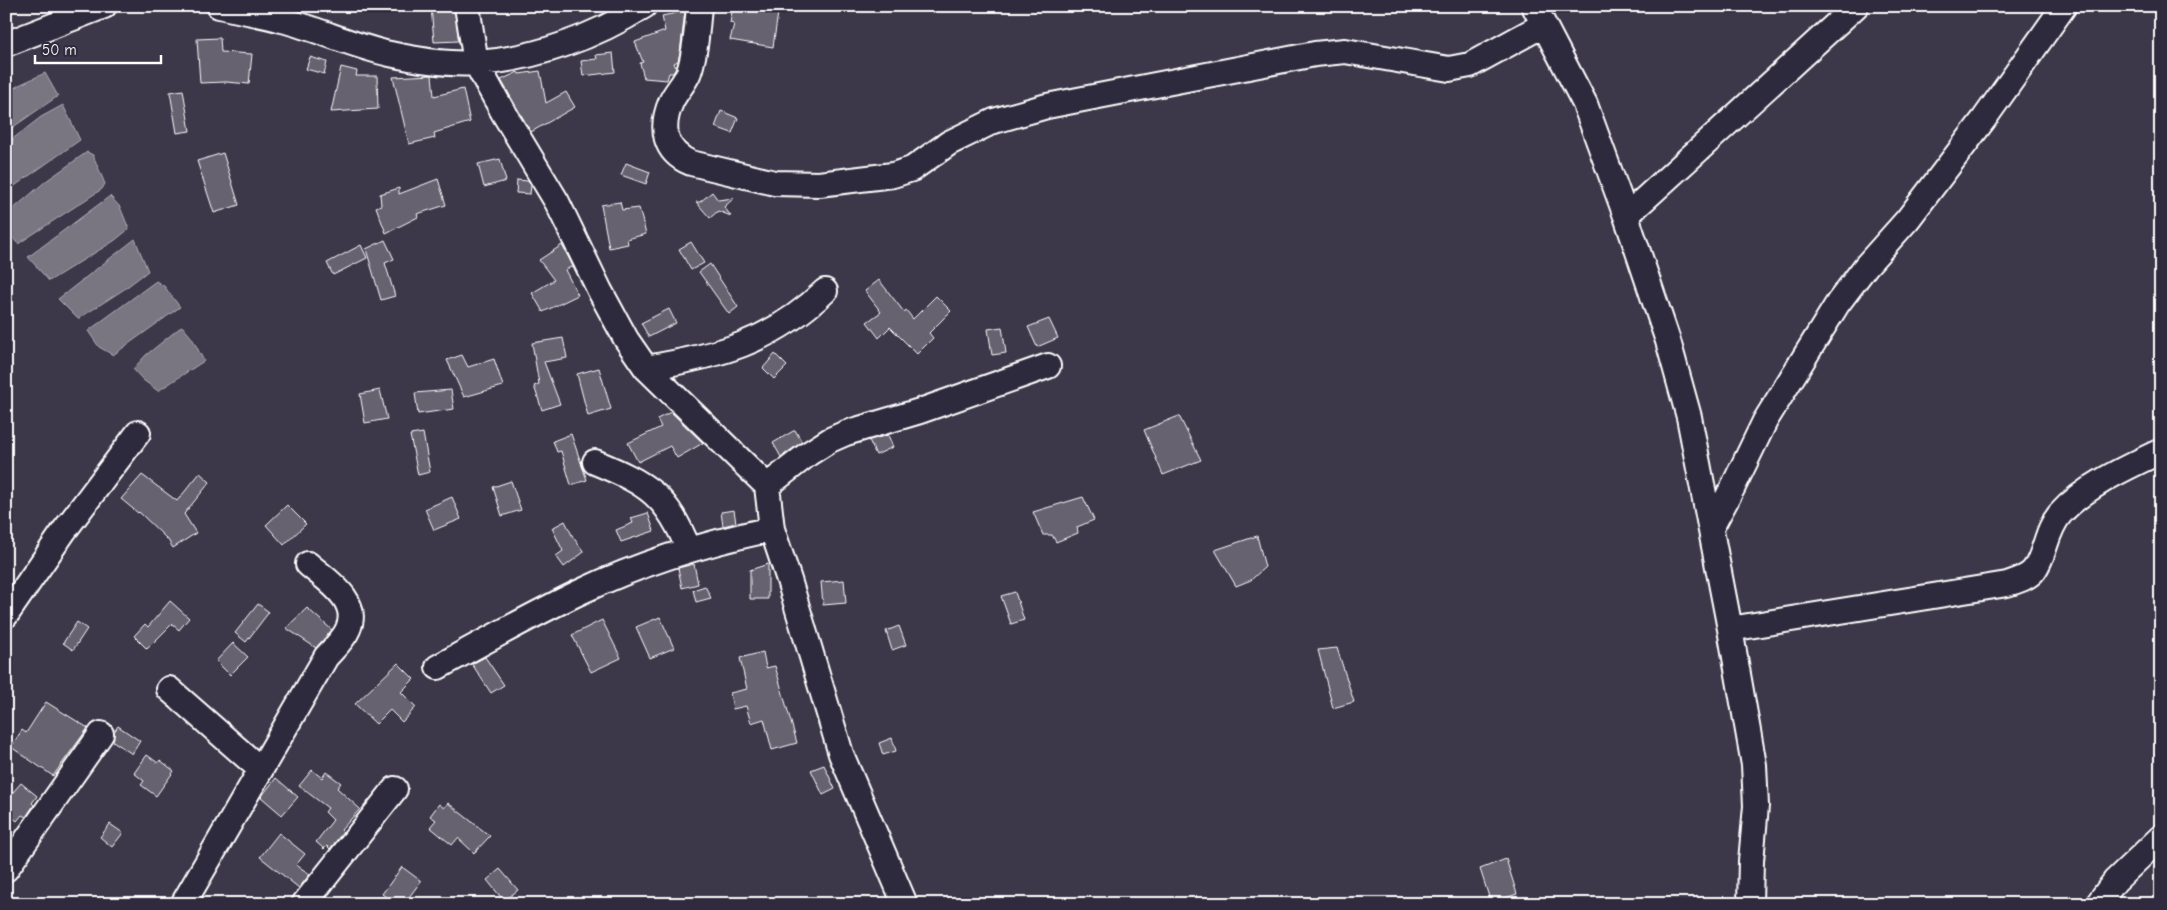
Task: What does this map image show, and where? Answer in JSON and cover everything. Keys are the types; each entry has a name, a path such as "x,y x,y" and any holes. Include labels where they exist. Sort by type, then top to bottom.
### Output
{"street":[{"path":"6,44 104,6"},
{"path":"219,6 283,20 389,54 422,60 476,63 521,56 590,35 624,19 644,6"},
{"path":"466,6 476,63 502,112 557,202 600,291 626,339 646,368 767,486 772,529 790,580 840,754 905,904"},
{"path":"699,6 697,35 689,72 671,101 667,116 666,132 672,152 679,158 691,163 775,183 799,184 819,184 893,175 912,169 949,143 994,121 1047,106 1315,54 1345,51 1449,69 1461,68 1470,65 1539,16 1585,104 1626,216 1668,341 1689,417 1754,765 1756,806 1751,861 1750,904"},
{"path":"1626,216 1856,6"},
{"path":"1711,528 1766,421 1838,303 1866,266 1908,219 1984,119 2064,6"},
{"path":"646,368 684,362 744,345 784,323 812,304 825,291"},
{"path":"767,486 808,454 830,440 846,433 920,411 1048,366"},
{"path":"6,615 64,531 138,433"},
{"path":"1730,629 2007,584 2022,579 2034,571 2050,528 2073,501 2123,469 2161,451"},
{"path":"595,462 640,483 659,498 678,523 689,550"},
{"path":"438,667 581,592 616,576 689,550 772,529"},
{"path":"182,904 326,657 348,630 351,611 347,599 308,564"},
{"path":"169,688 260,769"},
{"path":"6,869 101,734"},
{"path":"304,904 395,789"},
{"path":"2098,904 2115,881 2161,838"}],"shaded area":[{"path":"45,73 58,96 6,132 6,93"},
{"path":"63,105 80,140 6,192 6,144 41,117"},
{"path":"87,152 93,155 105,184 102,189 18,244 6,230 6,215 46,181"},
{"path":"110,196 120,207 129,229 114,241 49,281 28,257"},
{"path":"135,239 148,271 123,290 78,319 58,299"},
{"path":"156,281 164,286 180,307 113,355 99,347 88,331"},
{"path":"182,326 192,338 204,361 158,391 143,380 133,369 146,355"}],"building":[{"path":"431,6 454,6 459,41 434,42"},
{"path":"733,6 755,6 754,9 778,13 773,47 730,40 734,24 730,23"},
{"path":"685,11 680,53 678,61 674,63 676,68 673,73 669,73 667,80 644,78 640,63 643,62 635,42 665,31 662,16"},
{"path":"220,38 221,52 252,54 249,84 226,82 200,83 197,39"},
{"path":"613,53 615,72 583,76 581,61 597,59 596,55"},
{"path":"310,57 327,62 324,74 306,69"},
{"path":"341,67 357,71 356,76 377,76 378,109 331,112"},
{"path":"540,71 546,103 566,92 575,107 531,132 501,80 518,72 519,74"},
{"path":"432,75 434,96 463,89 470,122 434,133 435,138 409,144 393,77"},
{"path":"183,90 190,131 177,133 170,92"},
{"path":"721,111 738,118 732,133 715,127"},
{"path":"223,153 239,205 214,213 197,161"},
{"path":"500,159 506,181 484,187 478,164"},
{"path":"626,163 650,172 646,184 621,175"},
{"path":"438,179 446,205 417,214 418,217 386,233 376,207 381,205 380,194 399,188 399,194"},
{"path":"517,180 528,181 531,185 530,194 516,193"},
{"path":"712,192 718,200 734,198 724,207 731,216 718,211 710,218 696,202 700,202"},
{"path":"620,202 622,210 639,208 646,234 627,239 628,244 609,248 601,205"},
{"path":"385,240 394,259 385,263 395,296 381,300 366,249"},
{"path":"691,242 704,263 691,270 679,249"},
{"path":"361,245 367,258 333,275 327,263"},
{"path":"562,245 573,266 565,270 578,295 543,312 532,293 554,280 539,260"},
{"path":"710,264 738,307 729,314 699,272"},
{"path":"879,280 904,312 906,310 913,319 936,296 951,311 929,333 933,338 917,354 890,327 879,338 867,322 881,312 865,291"},
{"path":"669,309 676,323 649,337 641,323"},
{"path":"1049,319 1058,338 1037,347 1028,327"},
{"path":"1002,327 1006,353 992,355 988,329"},
{"path":"563,338 567,358 544,362 560,404 542,410 534,386 539,384 532,343"},
{"path":"775,354 787,366 774,379 763,368"},
{"path":"462,355 468,367 494,359 503,386 464,397 447,360"},
{"path":"599,368 611,409 588,416 577,374"},
{"path":"380,390 387,419 365,423 360,394"},
{"path":"451,390 454,409 418,414 415,393"},
{"path":"671,412 703,443 677,458 670,446 638,462 628,443 661,427 657,419"},
{"path":"1179,416 1201,460 1163,475 1144,430"},
{"path":"795,430 802,442 781,457 773,443"},
{"path":"423,433 430,472 418,475 410,435"},
{"path":"571,434 587,480 571,485 561,451 557,452 553,441"},
{"path":"888,435 893,447 876,455 869,440"},
{"path":"200,473 210,482 184,514 196,533 173,548 168,540 139,512 121,499 142,475 177,501"},
{"path":"511,481 521,510 502,516 493,487"},
{"path":"452,497 461,519 434,530 425,509"},
{"path":"1083,497 1094,520 1077,527 1078,533 1056,542 1052,535 1043,535 1033,512"},
{"path":"287,505 306,524 284,545 266,525"},
{"path":"734,510 736,523 723,526 721,512"},
{"path":"648,513 654,531 621,542 616,530 633,523 631,518"},
{"path":"565,521 573,537 584,552 564,567 556,556 563,551 552,528"},
{"path":"1257,536 1265,567 1251,580 1236,586 1215,550"},
{"path":"694,564 698,584 682,588 678,568"},
{"path":"768,564 768,599 750,599 750,570"},
{"path":"844,580 846,603 823,605 821,582"},
{"path":"705,586 711,598 696,602 693,590"},
{"path":"1015,592 1024,620 1011,624 1001,596"},
{"path":"170,601 189,618 179,630 172,624 147,649 134,636 145,624 148,627"},
{"path":"258,604 269,612 246,642 235,633"},
{"path":"307,608 332,630 316,648 286,628"},
{"path":"660,617 674,648 650,658 636,627"},
{"path":"602,620 621,658 591,672 572,635"},
{"path":"77,622 87,629 73,650 63,643"},
{"path":"899,626 906,645 892,650 886,631"},
{"path":"233,643 248,657 230,675 216,661"},
{"path":"1337,648 1354,702 1333,708 1318,650"},
{"path":"763,652 766,668 775,666 797,743 772,750 764,719 751,723 746,706 733,709 730,693 747,689 740,658"},
{"path":"485,657 504,685 491,693 472,664"},
{"path":"398,663 414,679 401,692 416,707 402,722 390,710 376,724 355,704"},
{"path":"46,702 88,728 53,776 11,747 22,730 26,733"},
{"path":"118,726 140,741 132,754 113,741 114,732"},
{"path":"892,738 896,751 883,755 879,743"},
{"path":"147,755 158,763 160,760 174,771 156,796 141,785 144,781 134,773"},
{"path":"824,765 835,789 823,795 811,770"},
{"path":"312,770 322,778 326,772 341,783 337,788 360,809 341,830 343,832 330,849 327,846 324,849 316,842 333,820 325,812 328,808 299,786"},
{"path":"276,778 298,797 282,815 261,797"},
{"path":"21,783 37,796 32,803 34,805 26,817 22,815 17,821 6,812 6,800"},
{"path":"448,803 490,836 474,853 458,838 452,845 430,827 436,820 430,816 439,804 444,808"},
{"path":"110,824 123,833 112,847 100,837"},
{"path":"279,833 305,854 296,865 310,874 299,888 260,857"},
{"path":"1506,859 1517,894 1491,903 1480,869"},
{"path":"402,867 421,881 404,904 395,904 382,894"},
{"path":"500,869 518,890 504,901 487,880"}]}
